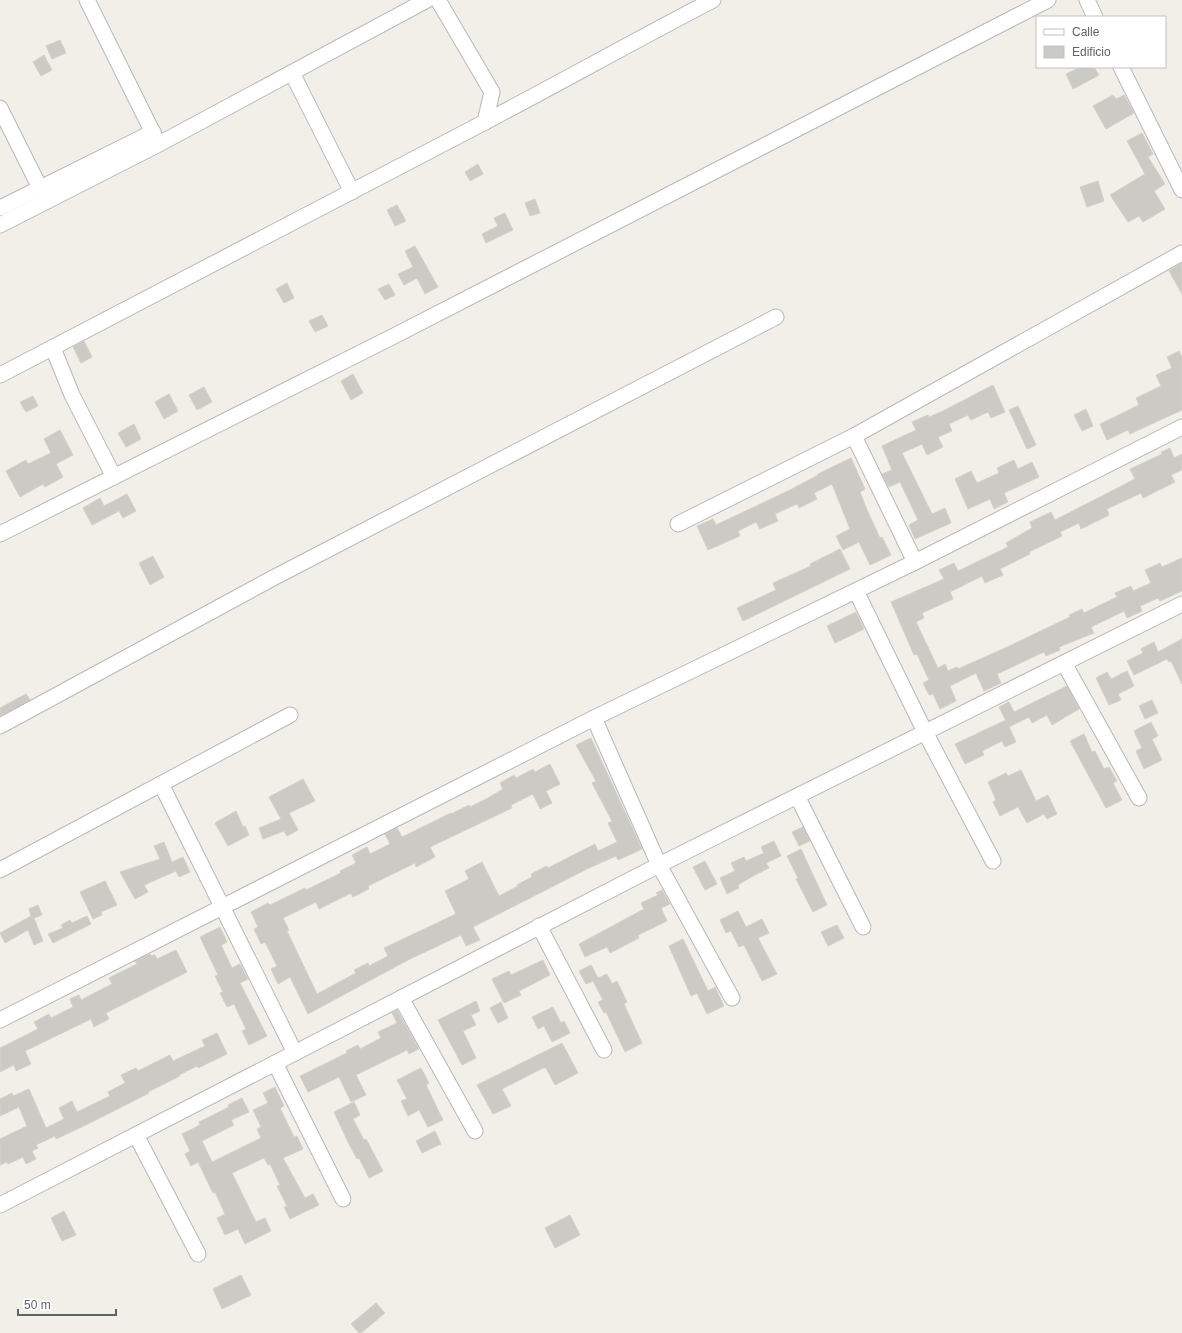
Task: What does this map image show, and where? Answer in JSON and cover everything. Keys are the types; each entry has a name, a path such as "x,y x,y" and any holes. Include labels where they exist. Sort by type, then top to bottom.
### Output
{"street":[{"path":"0,208 40,188 156,138 292,73 427,0"},
{"path":"438,0 492,92 485,122"},
{"path":"0,375 566,80 654,30 713,0"},
{"path":"0,534 392,337 1048,0"},
{"path":"1087,0 1095,16"},
{"path":"89,1 156,138"},
{"path":"1121,68 1182,190"},
{"path":"292,73 352,192"},
{"path":"0,108 40,188"},
{"path":"0,225 156,138"},
{"path":"678,524 854,436 1182,253"},
{"path":"0,726 279,575 776,317"},
{"path":"53,348 72,395 114,477"},
{"path":"0,1020 594,718 915,562 1182,427"},
{"path":"854,436 915,562"},
{"path":"856,590 925,732 994,861"},
{"path":"0,1205 539,926 1182,604"},
{"path":"1064,663 1139,798"},
{"path":"0,870 290,716"},
{"path":"594,718 659,865 732,998"},
{"path":"161,784 295,1053"},
{"path":"797,796 863,927"},
{"path":"539,926 604,1050"},
{"path":"401,998 475,1131"},
{"path":"275,1063 343,1199"},
{"path":"136,1134 198,1254"}],"building":[{"path":"60,40 66,53 52,59 46,46"},
{"path":"44,55 52,70 41,76 33,62"},
{"path":"1078,68 1095,68 1099,75 1073,89 1066,74"},
{"path":"1113,95 1116,99 1124,95 1134,113 1106,129 1093,106"},
{"path":"1142,133 1153,154 1148,157 1165,184 1154,191 1165,209 1143,222 1139,216 1128,222 1110,195 1145,174 1127,141"},
{"path":"478,164 483,174 470,181 465,172"},
{"path":"1098,181 1104,201 1087,207 1080,187"},
{"path":"535,199 540,213 530,216 525,203"},
{"path":"397,205 406,221 395,226 387,210"},
{"path":"505,213 513,230 486,243 482,234 498,226 494,218"},
{"path":"415,246 438,287 425,294 417,278 404,285 398,274 413,267 405,251"},
{"path":"1182,263 1182,294 1169,271"},
{"path":"287,283 294,298 284,303 276,289"},
{"path":"389,284 395,295 385,300 378,289"},
{"path":"322,315 328,326 315,332 309,321"},
{"path":"84,341 92,357 81,363 73,347"},
{"path":"1179,351 1182,357 1182,410 1130,434 1128,430 1107,440 1100,424 1139,405 1136,398 1161,386 1156,375 1172,368 1167,357"},
{"path":"353,374 363,393 351,400 341,381"},
{"path":"993,385 1005,412 991,418 988,412 971,420 968,415 949,424 952,431 938,437 943,447 927,455 922,444 902,453 932,514 945,508 951,523 915,539 909,525 918,520 900,482 889,487 882,474 892,470 882,446 916,430 912,422 928,415 929,417 943,411"},
{"path":"204,387 212,402 197,410 189,395"},
{"path":"169,394 178,411 164,419 155,402"},
{"path":"33,396 38,406 26,412 20,402"},
{"path":"1018,406 1036,445 1027,449 1009,410"},
{"path":"1086,409 1093,426 1082,431 1074,415"},
{"path":"134,424 141,439 126,447 118,433"},
{"path":"60,430 73,455 56,464 63,477 45,487 43,484 20,497 6,471 26,460 28,464 51,453 44,439"},
{"path":"1170,448 1174,458 1182,454 1182,470 1171,475 1175,482 1143,498 1141,493 1107,509 1109,515 1081,529 1079,523 1060,532 1062,536 1029,552 1030,554 1000,569 1003,575 985,583 982,576 950,592 953,599 922,613 924,618 916,622 938,668 945,664 948,671 957,667 958,669 1003,649 1070,617 1069,615 1082,609 1084,613 1117,597 1115,593 1131,586 1133,591 1151,583 1145,570 1160,563 1162,567 1182,558 1182,591 1160,601 1158,598 1140,606 1142,611 1127,618 1124,611 1091,627 1094,633 1059,647 1060,650 1046,656 1044,652 997,674 1001,683 984,691 976,673 950,686 956,701 940,709 933,694 929,695 923,683 929,680 917,654 914,655 891,602 944,579 939,570 954,563 958,571 1008,547 1006,543 1032,528 1030,522 1051,512 1055,520 1135,479 1130,469 1162,454 1161,452"},
{"path":"851,458 865,489 860,492 868,512 880,538 882,537 891,555 870,565 859,542 843,550 836,536 850,529 832,484 814,493 817,499 799,508 797,504 775,514 778,521 760,529 756,522 738,531 740,536 708,550 697,526 713,519 716,525 790,490"},
{"path":"1014,460 1018,469 1032,462 1039,477 1004,493 1008,502 994,509 990,499 968,509 955,479 971,471 977,483 999,473 997,468"},
{"path":"127,494 136,511 123,518 119,511 92,525 83,508 100,498 104,506"},
{"path":"840,549 850,569 743,621 737,608 776,590 773,583 811,566 810,564"},
{"path":"153,556 164,577 150,585 139,563"},
{"path":"856,612 864,629 835,643 827,626"},
{"path":"1182,639 1182,684 1171,661 1169,662 1167,659 1134,675 1127,661 1143,653 1141,649 1154,642 1158,652"},
{"path":"1127,671 1134,686 1118,694 1121,700 1109,705 1096,678 1107,672 1111,679"},
{"path":"1067,686 1079,709 1052,725 1047,715 1032,723 1029,717 1009,727 999,707 1009,702 1014,712"},
{"path":"26,694 30,700 0,716 0,708"},
{"path":"1152,700 1158,713 1145,719 1139,706"},
{"path":"1006,720 1016,742 1005,747 1002,741 982,751 984,755 965,764 955,744"},
{"path":"1151,722 1158,736 1152,739 1162,760 1144,769 1136,751 1142,748 1134,731"},
{"path":"1084,734 1092,752 1095,751 1104,769 1109,767 1117,781 1113,783 1122,800 1106,808 1070,741"},
{"path":"591,738 642,849 618,860 616,856 589,868 473,927 480,940 466,946 461,935 408,960 308,1014 290,977 278,984 271,969 277,966 265,942 261,944 254,929 258,927 251,912 268,903 270,905 305,888 306,890 341,873 340,871 356,863 352,855 367,847 370,854 390,844 385,834 397,828 402,837 451,813 469,805 470,807 488,798 503,789 500,783 514,775 516,778 533,769 535,772 550,764 560,784 546,791 552,803 540,809 533,794 511,805 512,808 430,847 435,857 416,867 415,863 368,886 369,889 353,897 351,893 319,909 316,902 283,918 289,930 287,931 317,994 356,973 354,970 368,963 369,966 388,956 384,948 456,914 445,891 469,879 465,871 482,862 499,896 532,877 531,874 547,866 548,868 595,844 598,851 617,842 608,823 612,821 592,783 596,781 576,745"},
{"path":"1021,770 1036,801 1048,795 1057,814 1047,819 1044,814 1027,823 1018,807 1000,816 993,802 996,800 988,782 1006,773 1008,776"},
{"path":"303,779 315,801 289,813 298,830 287,836 284,831 263,839 259,828 281,819 269,797"},
{"path":"236,811 243,827 245,826 249,835 228,846 215,823"},
{"path":"803,827 810,841 799,846 792,832"},
{"path":"774,841 781,856 766,863 769,868 738,885 739,888 727,894 720,878 735,871 731,863 744,857 746,861 764,853 761,847"},
{"path":"164,842 172,862 183,857 190,872 179,877 176,871 144,885 148,892 135,899 120,872 160,859 154,846"},
{"path":"801,849 827,905 813,912 796,879 798,878 787,856"},
{"path":"705,861 717,884 705,890 693,867"},
{"path":"105,881 117,905 101,912 102,915 93,919 80,892"},
{"path":"662,890 670,904 661,908 667,921 638,935 639,938 610,953 607,947 585,957 579,944 644,909 641,903 658,895 656,893"},
{"path":"38,905 42,915 34,918 43,941 34,945 28,930 5,943 0,933 31,916 29,909"},
{"path":"738,911 746,927 762,919 769,933 758,938 777,974 762,981 744,945 739,947 731,931 726,933 720,920"},
{"path":"87,916 91,924 53,943 48,934 63,928 61,925 70,920 72,923"},
{"path":"837,925 844,938 828,946 821,932"},
{"path":"220,927 227,942 221,945 232,968 240,964 248,979 240,983 267,1036 249,1045 242,1031 246,1029 234,1004 227,1007 220,993 223,992 215,976 218,975 200,937"},
{"path":"683,939 708,991 715,987 724,1006 707,1014 697,993 691,996 669,946"},
{"path":"176,950 187,972 106,1013 109,1019 94,1027 91,1019 25,1051 31,1064 16,1071 14,1065 0,1072 0,1048 38,1029 34,1022 49,1014 51,1018 73,1007 70,999 79,995 81,1000 112,984 109,978 137,964 135,961 150,954 151,956 155,955 157,959"},
{"path":"543,960 550,975 519,991 521,995 504,1003 492,979 509,971 511,975"},
{"path":"591,965 598,978 607,974 612,984 617,981 627,1002 624,1004 642,1043 625,1052 606,1012 604,1013 598,1002 603,1000 593,981 586,984 579,971"},
{"path":"476,1001 480,1011 471,1015 476,1025 463,1031 476,1058 462,1065 438,1020"},
{"path":"501,1002 508,1018 498,1023 490,1008"},
{"path":"553,1007 561,1023 564,1021 570,1033 552,1042 544,1026 538,1029 532,1017"},
{"path":"397,1010 419,1049 409,1054 407,1050 356,1075 366,1095 351,1102 339,1077 308,1092 300,1076 347,1053 346,1051 358,1045 360,1049 381,1038 378,1032 397,1023 392,1013"},
{"path":"217,1033 227,1054 198,1068 197,1066 179,1075 180,1076 148,1092 149,1093 86,1125 56,1139 55,1136 36,1145 38,1148 32,1151 36,1159 26,1164 23,1157 8,1164 7,1162 0,1165 0,1139 27,1126 19,1107 0,1116 0,1099 12,1093 13,1096 29,1089 46,1128 64,1119 59,1108 72,1101 77,1112 110,1096 108,1092 125,1083 121,1075 136,1068 138,1071 170,1055 173,1061 205,1046 202,1040"},
{"path":"562,1043 578,1073 555,1085 546,1068 543,1068 502,1089 511,1106 493,1114 477,1085"},
{"path":"421,1068 429,1083 426,1085 443,1120 428,1127 419,1110 408,1116 401,1101 407,1099 397,1080"},
{"path":"275,1087 284,1106 280,1108 294,1137 297,1136 303,1149 283,1158 305,1198 313,1194 319,1205 290,1219 284,1207 287,1206 277,1186 280,1185 270,1164 268,1165 264,1158 232,1173 256,1222 265,1218 271,1231 245,1244 238,1229 225,1235 217,1218 225,1214 215,1192 213,1193 198,1162 191,1166 185,1154 190,1151 182,1134 200,1125 199,1122 229,1107 228,1105 242,1098 249,1112 231,1120 234,1125 202,1141 212,1162 261,1138 257,1129 261,1127 253,1110 268,1103 263,1093"},
{"path":"354,1102 360,1115 353,1119 364,1140 366,1139 383,1171 369,1178 359,1158 357,1159 334,1112"},
{"path":"435,1131 441,1144 422,1153 416,1141"},
{"path":"64,1211 76,1235 62,1241 51,1218"},
{"path":"570,1215 580,1235 555,1248 545,1228"},
{"path":"241,1275 251,1295 222,1309 213,1289"},
{"path":"376,1303 385,1313 361,1333 359,1333 351,1324"}]}
